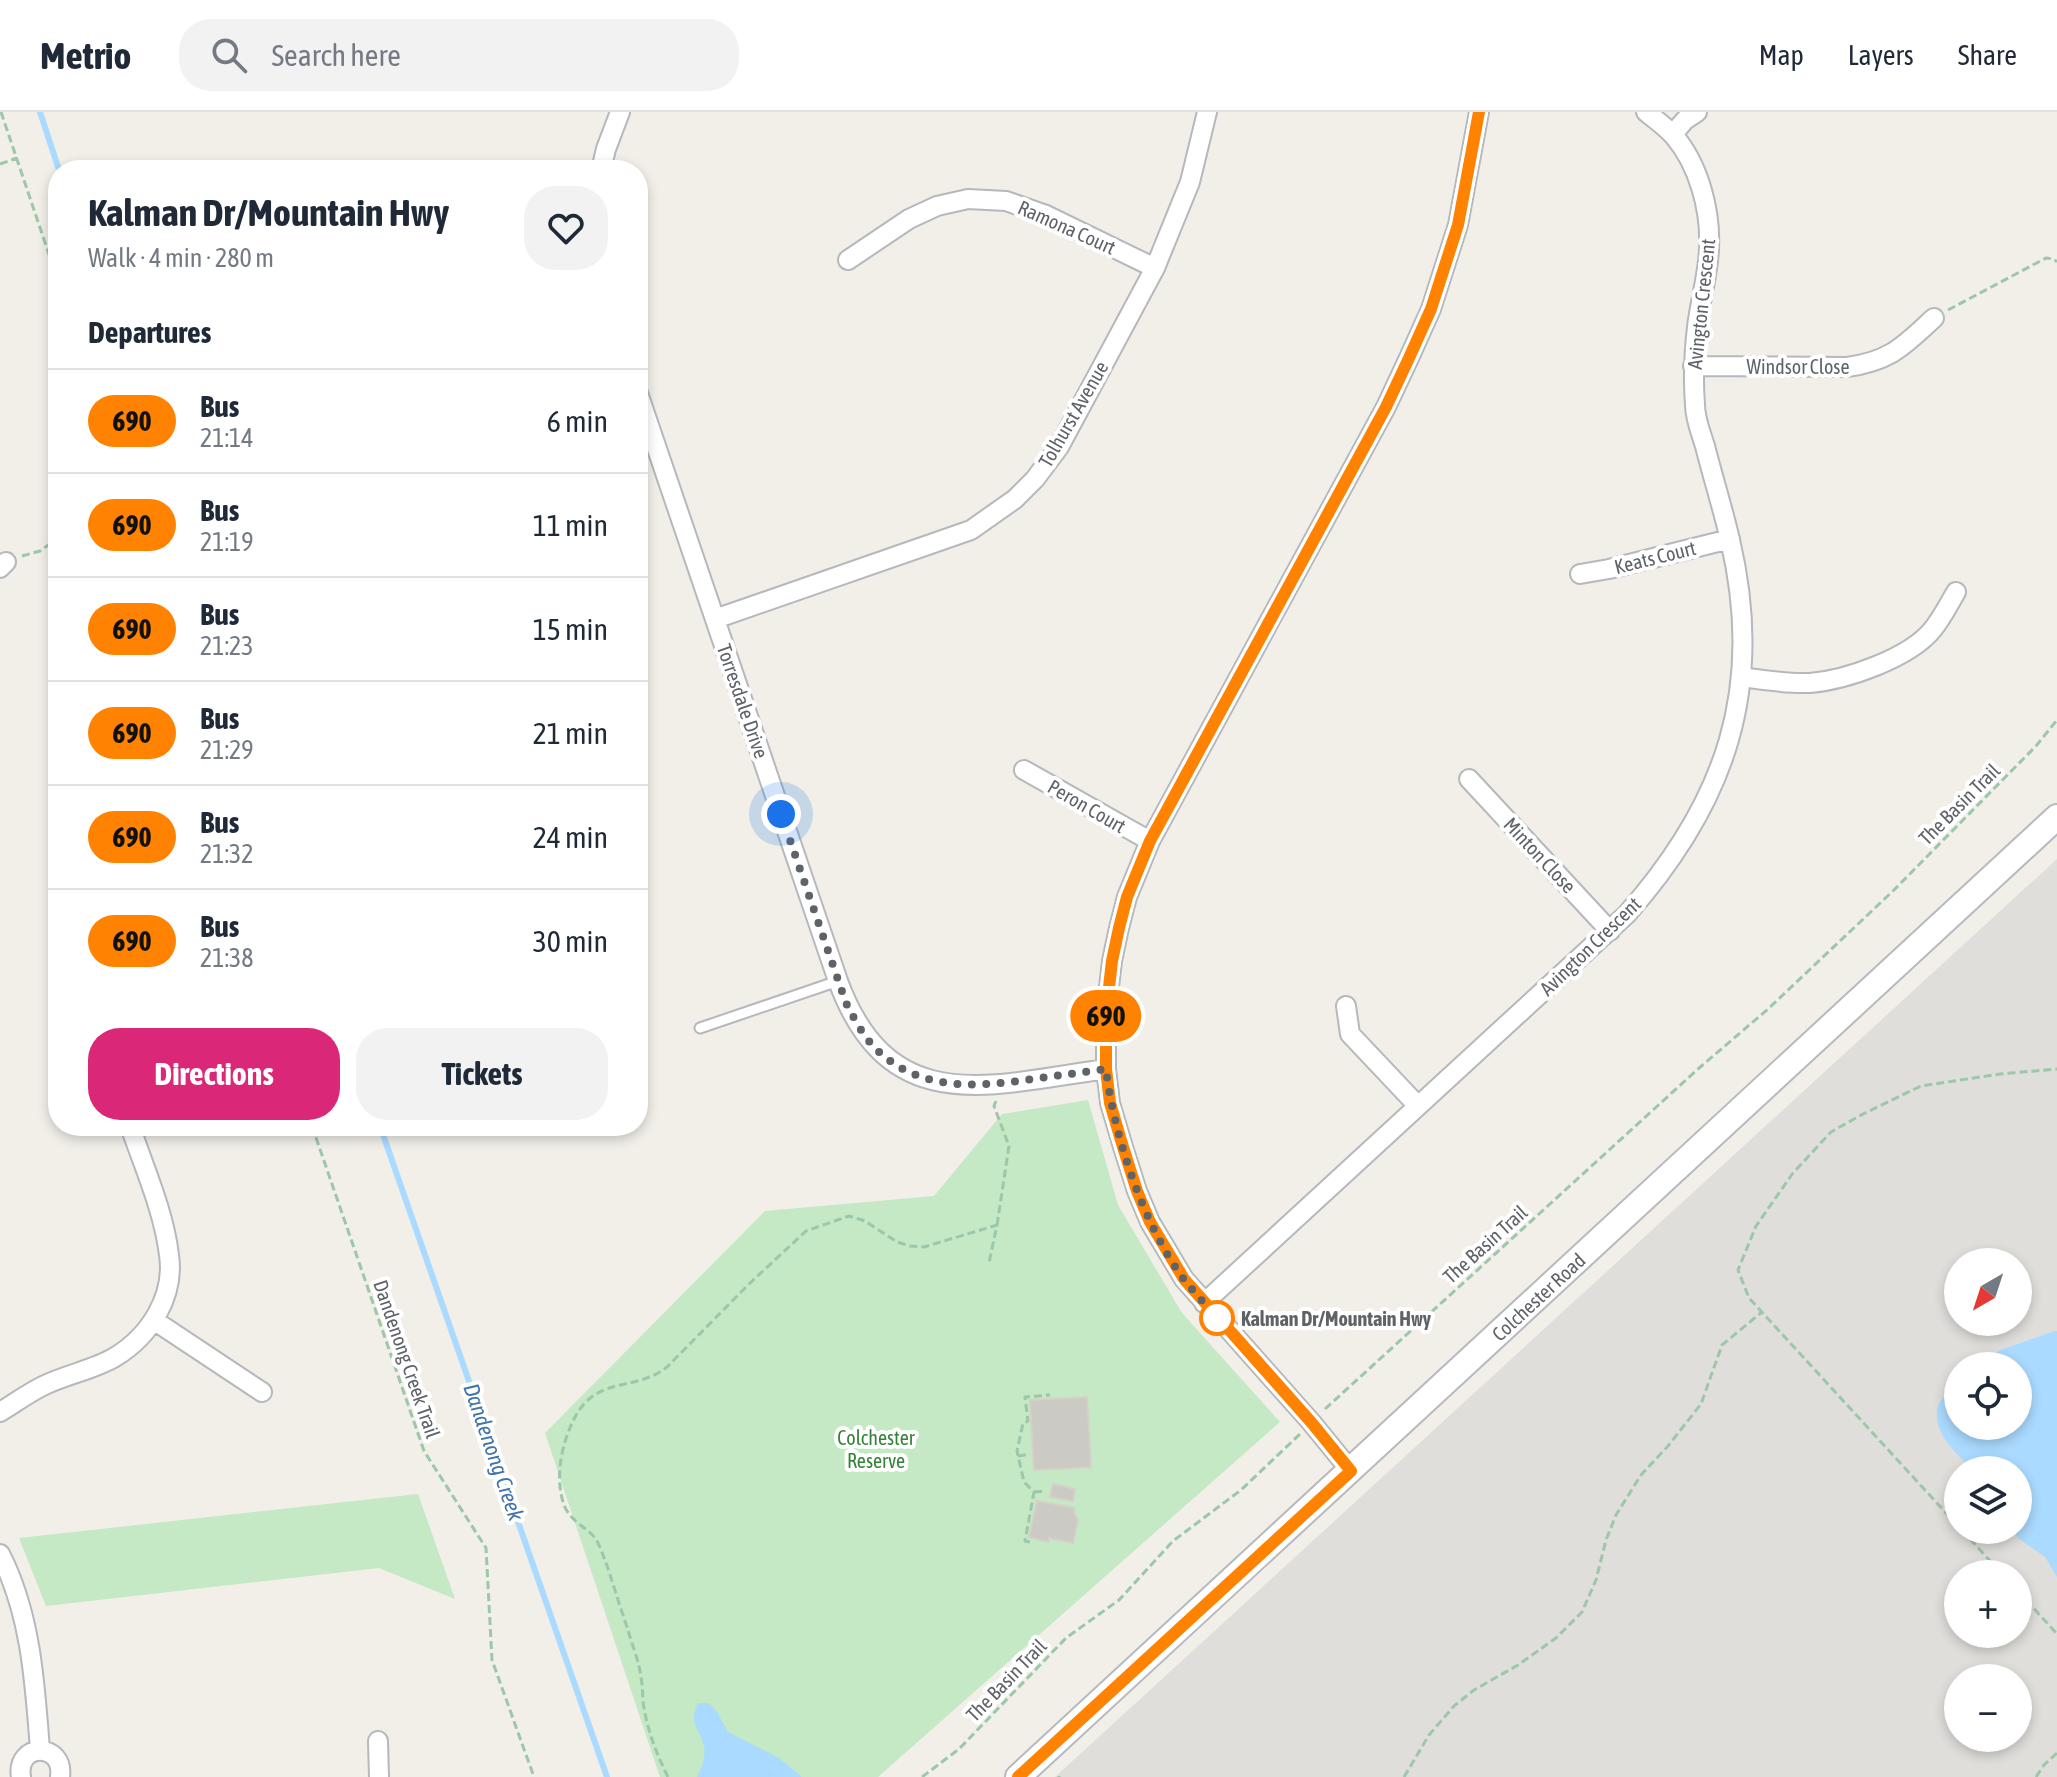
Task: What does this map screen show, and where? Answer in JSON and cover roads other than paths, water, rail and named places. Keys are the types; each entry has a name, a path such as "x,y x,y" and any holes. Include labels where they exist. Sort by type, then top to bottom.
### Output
{"main road":[{"name":"Colchester Road","path":"1018,1777 2057,817"}],"street":[{"path":"603,160 620,112"},
{"name":"Tolhurst Avenue","path":"715,619 971,530 1015,499 1035,479 1059,447 1155,268 1190,182 1207,112"},
{"path":"1351,1471 1204,1303 1178,1269 1150,1222 1137,1191 1110,1103 1106,1069 1106,1013 1112,961 1127,897 1150,841 1386,407 1431,309 1458,225 1479,112"},
{"name":"Avington Crescent","path":"1204,1303 1610,931 1643,896 1695,823 1726,754 1735,722 1743,630 1739,582 1730,539 1695,410 1693,366 1709,249 1708,218 1689,159 1673,134 1646,112"},
{"path":"1673,134 1697,112"},
{"name":"Ramona Court","path":"848,260 909,219 937,206 968,199 1006,201 1046,215 1155,268"},
{"name":"Windsor Close","path":"1693,366 1847,367 1871,364 1897,351 1934,318"},
{"name":"Torresdale Drive","path":"648,422 838,981 854,1019 875,1048 912,1073 935,1082 962,1086 1106,1069"},
{"name":"Keats Court","path":"1580,574 1730,539"},
{"path":"1741,677 1809,683 1850,675 1908,652 1933,630 1956,592"},
{"name":"Peron Court","path":"1024,770 1150,841"},
{"name":"Minton Close","path":"1469,779 1610,931"},
{"path":"1346,1006 1350,1034 1418,1106"},
{"path":"0,1412 44,1385 114,1358 155,1321 165,1293 170,1257 133,1136"},
{"path":"155,1321 262,1392"},
{"path":"0,1554 27,1631 36,1688 40,1750"},
{"path":"378,1741 379,1777"},
{"path":"21,1777 19,1768 26,1755 40,1750 47,1751 58,1760 66,1776"}],"lane":[{"path":"700,1028 838,981"}],"water":[{"path":"2057,1331 2057,1577 2045,1557 2027,1544 2032,1544 2032,1456 1959,1456 1946,1440 2032,1440 2032,1352 1997,1352"},
{"path":"1944,1397 1944,1438 1937,1420"},
{"path":"698,1703 709,1703 728,1732 779,1758 802,1777 697,1777 704,1754 694,1721"}],"waterway":[{"name":"Dandenong Creek","path":"40,112 56,160"},
{"name":"Dandenong Creek","path":"383,1136 607,1777"}],"place":[{"name":"Kalman Dr/Mountain Hwy","path":"1217,1318"}],"park label":[{"name":"Colchester Reserve","path":"876,1448"}]}
